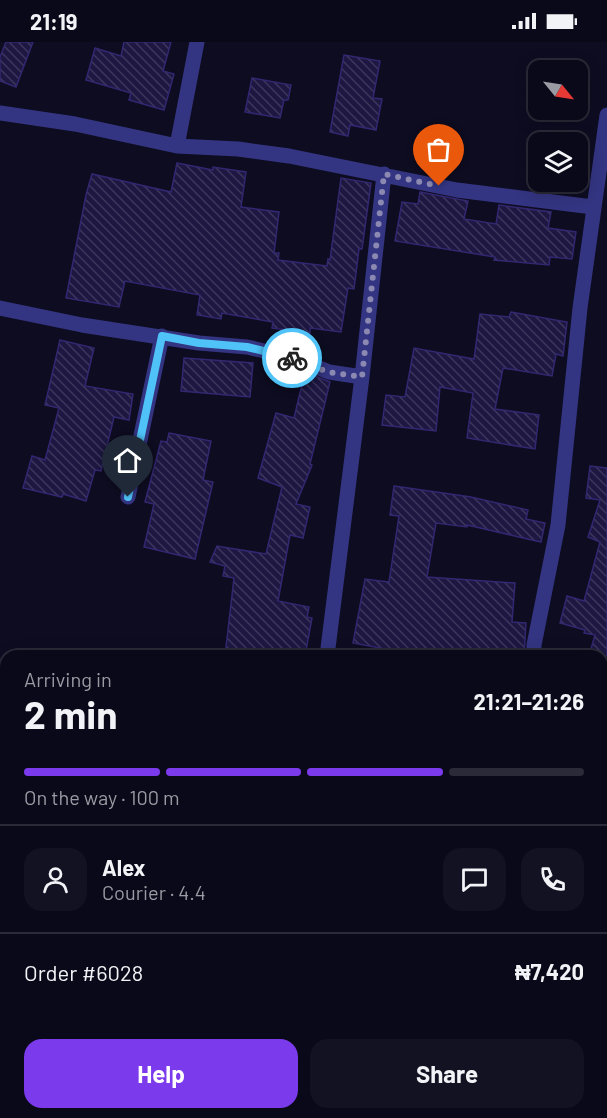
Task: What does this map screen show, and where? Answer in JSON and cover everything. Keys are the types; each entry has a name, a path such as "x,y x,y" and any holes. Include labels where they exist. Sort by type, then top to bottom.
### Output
{"street":[{"path":"177,146 197,42"},
{"path":"0,112 75,124 177,146 238,149 290,156 458,190 593,207"},
{"path":"534,650 558,525 580,308 607,115"},
{"path":"328,650 362,377 384,174"},
{"path":"0,308 82,325 199,343 247,347 295,358 328,372 362,377"},
{"path":"128,497 162,336"}],"building":[{"path":"6,42 33,42 16,87 0,81 0,57"},
{"path":"124,42 171,42 163,71 174,74 164,110 129,100 131,93 86,80 95,48 121,56"},
{"path":"344,55 380,61 373,98 382,99 376,130 350,125 348,136 330,132"},
{"path":"252,78 291,85 288,100 284,100 280,118 245,112"},
{"path":"177,163 213,170 213,167 246,172 241,207 279,212 274,253 279,253 278,260 327,266 328,259 330,260 341,178 371,183 354,289 348,288 341,332 310,328 310,333 272,328 273,322 222,313 221,319 197,315 200,295 125,281 119,307 66,298 92,174 171,192"},
{"path":"420,192 468,201 464,219 496,224 499,205 551,212 548,228 576,232 572,259 550,257 549,265 494,260 495,257 395,241 402,202 418,204"},
{"path":"511,312 567,322 563,356 556,354 552,376 503,368 495,409 539,415 535,449 467,438 473,393 440,387 436,431 382,425 386,395 405,397 414,348 474,359 480,314 509,317"},
{"path":"60,340 94,348 85,386 133,394 129,420 114,417 101,471 95,470 86,501 63,494 62,497 23,488 32,456 45,460 59,408 45,405"},
{"path":"184,358 253,363 250,397 181,391"},
{"path":"305,372 330,382 310,464 312,465 296,504 310,507 303,538 290,535 278,601 309,607 307,617 312,618 306,650 226,650 234,578 223,576 225,566 210,562 217,546 266,554 282,487 258,478 276,413 294,418"},
{"path":"169,433 211,441 203,480 213,482 195,559 144,547 154,504 145,502 161,441 167,442"},
{"path":"590,466 607,468 607,650 591,650 595,635 560,623 567,596 584,601 600,542 588,537 600,500 586,498"},
{"path":"394,486 471,497 528,510 526,519 545,523 541,542 467,525 467,527 436,523 427,577 515,583 512,622 526,623 524,650 390,650 353,643 365,579 389,582 399,516 390,515"}],"way so far":[{"path":"292,358 328,372 362,377 384,174 439,186"}],"route":[{"path":"128,497 162,336 199,343 247,347 292,358"}]}
